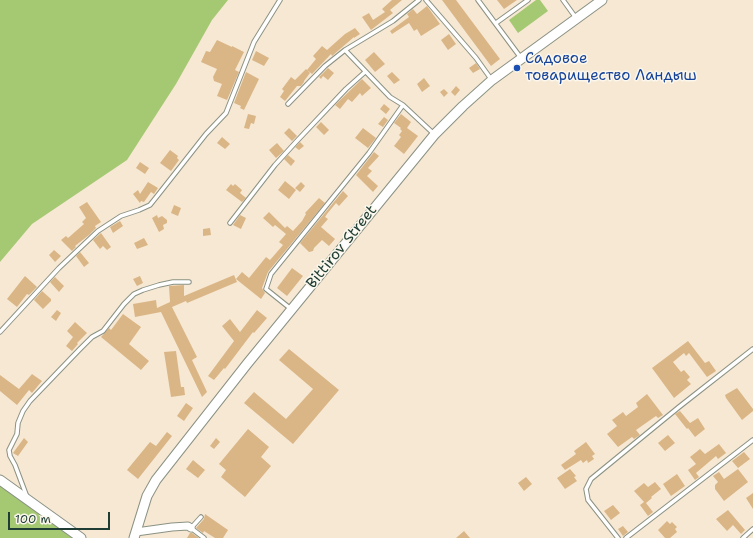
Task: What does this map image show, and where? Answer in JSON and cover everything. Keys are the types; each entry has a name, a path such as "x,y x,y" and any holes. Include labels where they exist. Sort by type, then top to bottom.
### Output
{"street":[{"name":"Bittirov Street","path":"135,535 146,496 156,480 292,309 435,134 492,80 602,0"},
{"path":"0,480 81,538"},
{"path":"135,535 172,527 188,526 191,528"}],"lane":[{"path":"0,332 58,268 98,231 121,216 150,205 206,134 226,113 254,42 280,0"},
{"path":"288,104 325,66 345,50 393,21 419,0"},
{"path":"426,0 476,58 492,80"},
{"path":"478,0 522,58"},
{"path":"496,24 528,0"},
{"path":"563,0 576,19"},
{"path":"345,50 390,97 403,105 435,134"},
{"path":"230,223 275,165 365,72"},
{"path":"292,309 266,289 271,274 369,153 403,105"},
{"path":"30,501 15,464 10,456 9,450 18,434 18,423 23,411 30,401 78,350 92,337 103,331 124,304 134,294 159,285 173,282 189,282"},
{"path":"618,538 588,500 586,489 591,479 678,407 753,349"},
{"path":"626,538 753,440"},
{"path":"201,516 191,528 204,538"},
{"path":"742,538 753,529"}],"green space":[{"path":"0,0 228,0 212,20 176,84 127,160 32,224 0,262"},
{"path":"536,0 540,0 548,11 518,33 509,20"},
{"path":"0,480 81,538 0,538"}],"building":[{"path":"392,0 402,0 390,10 393,13 371,30 362,17 369,13 373,20 385,12 382,9"},
{"path":"442,0 456,0 500,59 491,66"},
{"path":"497,0 517,0 504,9"},
{"path":"427,6 440,24 421,36 417,29 414,31 409,23 392,34 390,31 409,17 407,14 413,9 417,14"},
{"path":"355,28 360,34 354,37 332,56 331,54 312,74 307,70 316,59 313,56 322,46 327,50 345,34"},
{"path":"449,34 456,44 448,50 441,40"},
{"path":"217,40 244,52 235,70 239,72 227,100 217,96 222,84 214,81 213,77 217,69 201,62 206,51 210,52"},
{"path":"256,51 269,58 264,66 252,60"},
{"path":"374,52 385,64 375,72 365,60"},
{"path":"476,63 480,69 473,73 469,68"},
{"path":"328,68 334,73 328,80 323,76 321,79 319,77"},
{"path":"306,69 310,73 301,86 297,86 285,101 280,97 284,91 282,89 291,77 295,80"},
{"path":"246,72 259,79 244,110 240,108 241,106 234,103"},
{"path":"392,72 400,80 394,84 387,76"},
{"path":"424,78 430,86 422,92 417,84"},
{"path":"362,79 371,88 362,96 360,93 352,102 348,99 340,109 335,105"},
{"path":"456,86 460,90 455,96 451,92"},
{"path":"444,89 448,93 444,97 440,92"},
{"path":"384,104 390,109 386,114 380,109"},
{"path":"248,114 256,116 254,124 251,123 249,129 244,128"},
{"path":"401,114 411,122 407,128 418,136 404,154 394,146 401,137 399,135 402,131 400,129 401,128 394,123"},
{"path":"384,117 388,120 383,127 378,124"},
{"path":"321,122 329,130 324,135 316,127"},
{"path":"289,128 297,136 292,141 284,133"},
{"path":"363,128 376,138 368,148 355,138"},
{"path":"222,137 230,144 225,149 217,143"},
{"path":"300,142 304,146 299,150 295,147"},
{"path":"277,143 284,151 276,158 269,150"},
{"path":"170,150 178,156 177,158 179,160 171,171 160,163"},
{"path":"374,152 379,156 368,168 372,171 367,176 378,186 373,192 356,175"},
{"path":"288,155 295,161 291,166 284,159"},
{"path":"140,162 149,168 145,174 136,168"},
{"path":"285,181 296,190 289,199 278,190"},
{"path":"148,182 158,188 154,194 151,192 144,202 141,201 140,203 133,194 138,190 140,194"},
{"path":"301,182 305,186 300,192 295,188"},
{"path":"231,184 233,186 235,184 242,190 240,193 246,198 242,202 226,190"},
{"path":"343,191 348,196 339,206 336,203 325,217 328,219 321,227 335,239 329,246 322,240 313,251 309,252 300,243"},
{"path":"319,198 325,203 268,272 262,288 265,293 261,299 236,279 242,272 249,278 266,257 270,260 283,245 279,242 286,234 275,225 273,227 263,218 269,212 285,228 287,226 293,231 302,221 306,214 305,213"},
{"path":"87,202 101,222 95,226 96,228 89,235 75,246 76,247 72,251 61,240 66,236 68,238 84,224 82,222 86,218 79,207"},
{"path":"174,205 181,208 178,216 171,213"},
{"path":"157,215 158,218 162,216 167,220 167,223 163,225 164,229 159,232 152,218"},
{"path":"240,215 246,218 241,229 233,225"},
{"path":"120,221 123,226 113,233 110,227"},
{"path":"210,228 211,235 203,236 203,229"},
{"path":"101,233 111,247 107,250 103,246 100,249 93,240"},
{"path":"144,238 148,245 137,249 134,243"},
{"path":"54,250 61,256 55,262 49,255"},
{"path":"80,252 89,263 84,267 76,256"},
{"path":"292,268 303,276 287,296 277,288"},
{"path":"234,275 237,282 187,303 186,301 172,307 197,357 192,360 207,392 202,397 161,312 135,317 133,304 156,300 157,308 170,302 169,286 184,285 184,296"},
{"path":"25,276 37,287 29,295 27,294 17,307 7,299"},
{"path":"140,276 143,283 137,286 133,279"},
{"path":"55,277 64,286 59,292 50,282"},
{"path":"42,291 51,299 51,301 43,309 34,300"},
{"path":"57,310 61,313 56,321 51,317"},
{"path":"257,310 267,318 254,333 253,332 225,369 224,368 214,380 208,376 234,341 222,326 230,319 240,332"},
{"path":"123,314 141,327 129,344 149,361 141,370 101,337 109,328 111,330"},
{"path":"75,322 87,333 77,343 78,344 72,351 66,346 73,337 67,331"},
{"path":"688,341 705,363 709,361 716,371 707,377 689,353 686,356 684,353 673,362 681,372 684,370 690,377 687,380 691,384 674,398 652,368"},
{"path":"289,349 339,390 293,444 244,403 254,392 286,419 313,389 279,360"},
{"path":"176,351 181,387 184,387 185,395 171,397 164,352"},
{"path":"32,374 42,381 32,393 29,390 17,405 0,391 0,375 19,389"},
{"path":"737,388 753,409 753,411 742,420 725,395"},
{"path":"647,394 663,415 658,418 656,416 636,430 640,435 634,439 632,437 618,447 607,434 617,426 612,420 623,412 626,416 638,407 636,403"},
{"path":"186,403 193,408 184,421 177,416"},
{"path":"680,411 690,423 698,418 705,429 695,437 675,414"},
{"path":"248,429 269,447 261,457 271,466 245,497 221,477 226,470 219,464"},
{"path":"167,432 172,436 138,479 127,470 150,442 156,446"},
{"path":"668,435 675,443 665,451 658,443"},
{"path":"24,438 28,442 18,456 13,453"},
{"path":"216,438 220,442 214,449 210,446"},
{"path":"586,442 595,454 592,456 594,459 588,463 587,460 583,463 581,460 565,470 561,465 576,454 574,451"},
{"path":"719,444 726,453 718,459 716,456 696,473 699,477 695,480 688,470 696,464 690,457 700,449 705,454"},
{"path":"744,452 750,459 738,468 732,461"},
{"path":"193,460 205,470 198,478 186,469"},
{"path":"570,469 576,476 574,477 577,481 565,489 557,478"},
{"path":"738,469 748,482 724,501 715,489 715,485 718,482 713,476 719,472 724,479"},
{"path":"677,474 685,486 671,496 663,484"},
{"path":"526,477 532,484 524,491 518,483"},
{"path":"655,482 661,489 646,503 653,512 648,516 640,505 644,502 634,491 644,483 648,487"},
{"path":"753,493 753,509 746,498"},
{"path":"613,505 620,513 611,520 604,511"},
{"path":"728,510 745,530 741,534 733,525 727,531 716,519"},
{"path":"205,514 228,530 223,538 215,538 196,528 204,519"},
{"path":"667,521 670,524 672,522 677,527 675,529 677,532 670,538 665,538 658,530"},
{"path":"623,526 628,532 623,536 618,529"},
{"path":"464,531 470,538 456,538"},
{"path":"190,533 192,533 199,538 187,538"}],"place":[{"name":"Садовое товарищество Ландыш","path":"517,68"}]}
